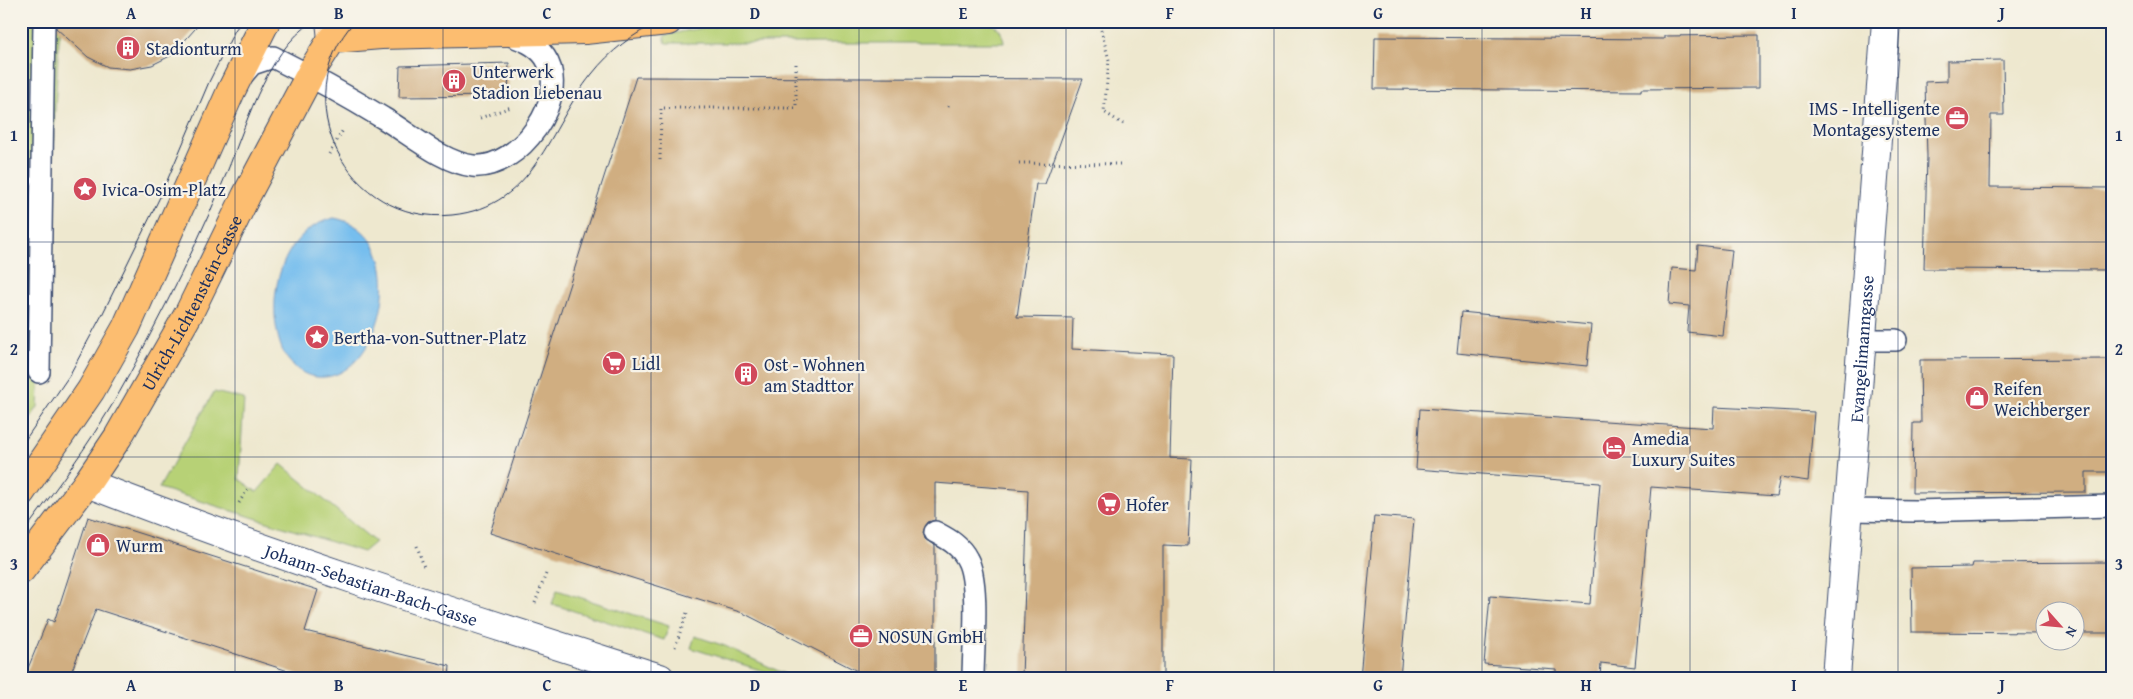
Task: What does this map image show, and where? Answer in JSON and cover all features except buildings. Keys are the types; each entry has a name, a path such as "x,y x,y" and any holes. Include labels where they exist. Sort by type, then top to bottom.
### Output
{"main road":[{"path":"21,492 92,390 126,328 236,83 266,21"},
{"path":"331,30 381,35 505,33 585,30 668,21"},
{"name":"Ulrich-Lichtenstein-Gasse","path":"21,570 87,483 118,437 189,313 246,196 311,76 331,30"}],"street":[{"name":"Evangelimanngasse","path":"1836,678 1886,21"},
{"name":"Johann-Sebastian-Bach-Gasse","path":"87,483 311,565 660,678"}],"lane":[{"path":"39,372 44,21"},
{"path":"331,30 352,21"},
{"path":"236,83 252,64 273,57 311,76 427,146 456,161 473,166 487,165 513,154 526,143 544,115 550,94 551,74 546,58 538,48 527,41 505,33"},
{"path":"1861,340 1896,340"},
{"path":"1848,510 1916,511 2112,506"},
{"path":"935,532 956,544 967,559 974,581 973,678"}],"path":[{"path":"1101,30 1109,60 1104,112 1123,124"},
{"path":"660,160 661,108 796,108 796,60"},
{"path":"1019,163 1122,164"},
{"path":"417,546 425,568"},
{"path":"537,599 547,571"},
{"path":"677,643 688,610"}],"green space":[{"path":"21,21 60,21 38,407 21,432"},
{"path":"981,22 994,25 1000,30 1004,43 666,43 664,36 703,28 763,23"},
{"path":"214,392 244,399 239,479 257,492 281,464 375,542 363,552 159,488"},
{"path":"557,590 669,626 664,640 552,604"},
{"path":"695,636 725,646 791,677 785,678 691,648"}],"water":[{"path":"334,218 361,230 377,253 383,281 381,311 370,340 354,362 333,376 308,375 292,365 282,349 275,311 276,290 281,271 289,253 300,237 315,225"}],"tram line":[{"path":"21,446 69,376 103,313 161,195 209,82 235,30 242,21"},
{"path":"21,536 83,450 119,393 195,245 248,118 269,73 281,53 296,35 314,21"},
{"path":"355,21 334,52 325,85 327,119 337,151 356,179 382,200 414,213 452,215 481,209 503,197 522,181 537,162 577,95 592,74 606,58 623,44 660,21"}],"place":[{"name":"Stadionturm","path":"128,48"},
{"name":"Unterwerk Stadion Liebenau","path":"454,81"},
{"name":"IMS - Intelligente Montagesysteme","path":"1957,118"},
{"name":"Ivica-Osim-Platz","path":"85,189"},
{"name":"Bertha-von-Suttner-Platz","path":"317,337"},
{"name":"Lidl","path":"614,363"},
{"name":"Ost - Wohnen am Stadttor","path":"746,374"},
{"name":"Reifen Weichberger","path":"1977,398"},
{"name":"Amedia Luxury Suites","path":"1614,448"},
{"name":"Hofer","path":"1109,504"},
{"name":"Wurm","path":"98,545"},
{"name":"NOSUN GmbH","path":"861,636"}]}
